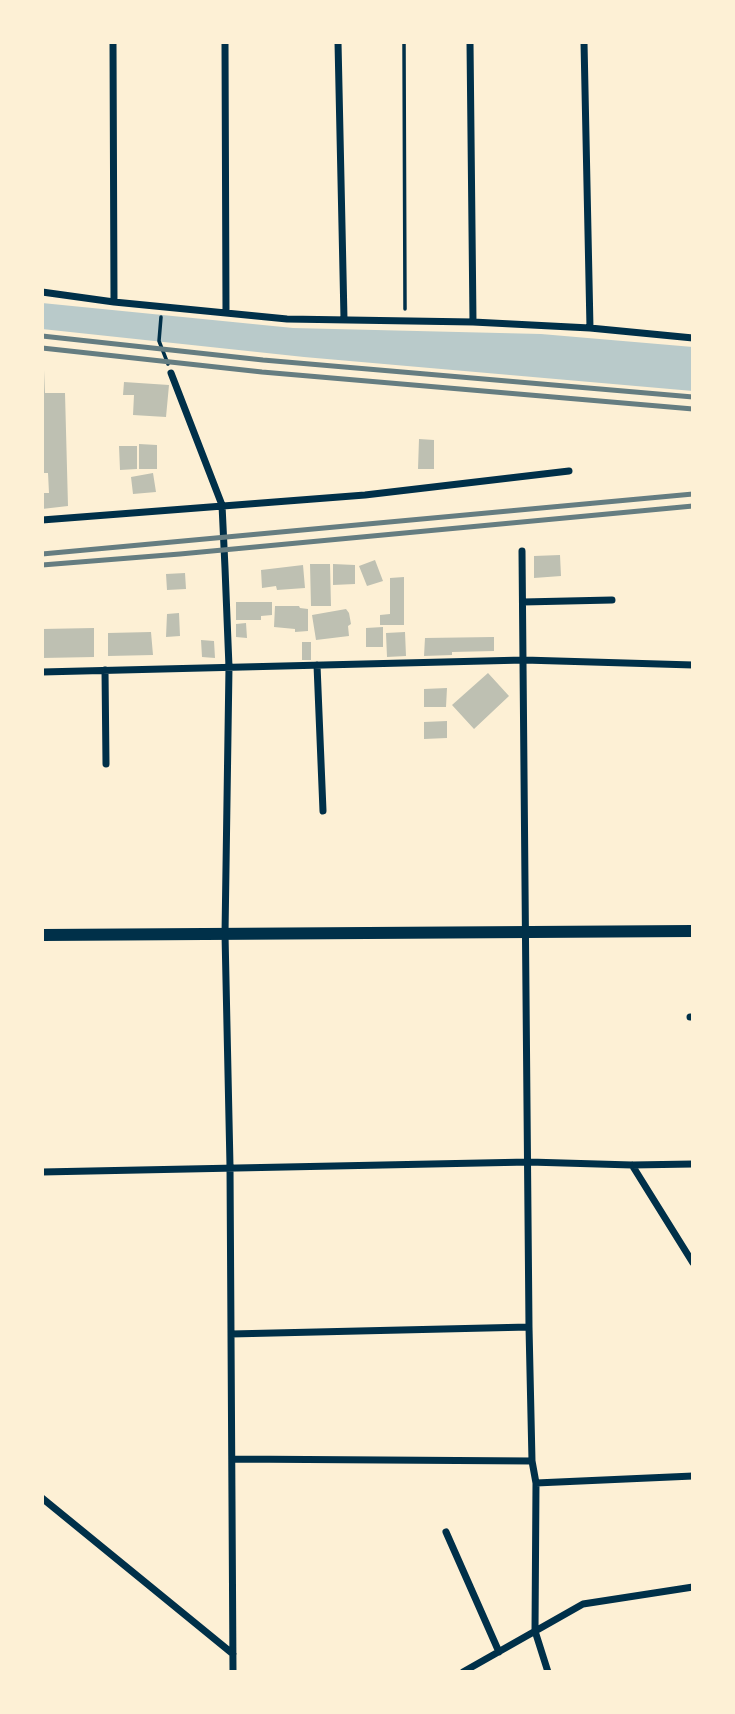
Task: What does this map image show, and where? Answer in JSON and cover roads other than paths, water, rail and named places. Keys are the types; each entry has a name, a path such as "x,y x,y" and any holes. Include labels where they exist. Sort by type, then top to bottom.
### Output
{"street":[{"path":"113,42 114,302"},
{"path":"225,42 226,312"},
{"path":"338,42 344,319"},
{"path":"470,42 473,322"},
{"path":"584,42 590,328"},
{"path":"42,292 286,319 473,322 590,328 693,338"},
{"path":"171,373 222,505 229,667 225,934 230,1166 233,1672"},
{"path":"42,520 365,495 569,471"},
{"path":"522,551 530,1162 529,1326 532,1461 536,1483 535,1631 548,1672"},
{"path":"523,602 612,600"},
{"path":"42,672 524,660 693,665"},
{"path":"317,665 323,811"},
{"path":"105,670 106,764"},
{"path":"42,935 693,931"},
{"path":"42,1172 230,1166 530,1162 693,1164"},
{"path":"632,1165 693,1263"},
{"path":"231,1334 529,1326"},
{"path":"232,1458 532,1461"},
{"path":"536,1483 693,1476"},
{"path":"42,1497 233,1654"},
{"path":"446,1532 499,1652"},
{"path":"463,1672 583,1604 693,1587"}],"railway":[{"path":"42,336 263,360 693,397"},
{"path":"42,348 262,372 693,409"},
{"path":"42,554 693,494"},
{"path":"42,565 693,506"}]}
